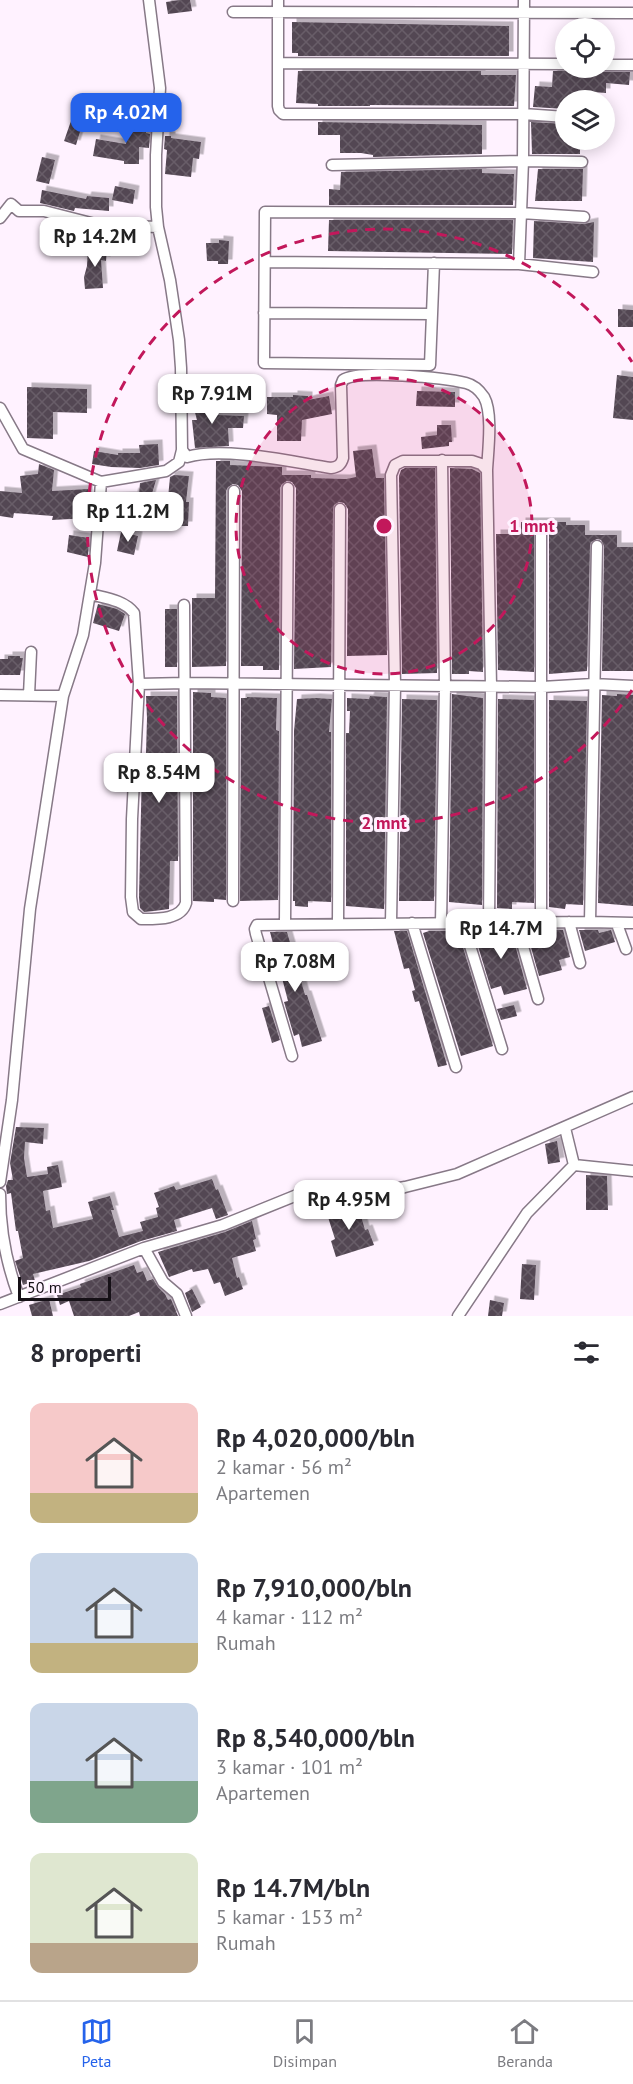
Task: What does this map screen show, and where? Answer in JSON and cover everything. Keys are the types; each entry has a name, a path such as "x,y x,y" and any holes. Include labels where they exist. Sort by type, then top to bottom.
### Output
{"street":[{"path":"0,408 23,449 101,482 169,470 179,462 182,450 181,368 170,280 158,227 155,186 159,79 149,0"},
{"path":"278,0 278,106 284,114 523,114 555,116"},
{"path":"519,264 523,161 524,6"},
{"path":"233,12 278,13 524,6 633,13"},
{"path":"279,63 555,64"},
{"path":"615,65 633,65"},
{"path":"332,165 582,162"},
{"path":"0,218 10,204 19,211 44,211 99,225 158,227"},
{"path":"434,263 430,365 264,363 265,212 521,213 584,217"},
{"path":"265,262 519,264 593,272"},
{"path":"264,313 432,314"},
{"path":"182,450 187,458 196,455 236,454 331,468 341,464 343,458 341,385 343,380 353,375 396,375 466,383 480,392 489,408 487,470 491,686 489,922"},
{"path":"441,923 445,686 442,460"},
{"path":"391,923 395,686 391,475 395,465 403,461 478,462 487,470"},
{"path":"0,1182 12,1100 30,909 63,696 83,635 90,594 95,563 101,482"},
{"path":"285,924 288,488"},
{"path":"233,901 234,491"},
{"path":"338,924 340,509"},
{"path":"541,534 541,922"},
{"path":"590,922 597,546"},
{"path":"90,594 126,605 134,613 139,684 132,819 131,908 135,916 144,919 176,916 184,911 186,903 184,605"},
{"path":"29,695 31,652"},
{"path":"139,684 542,687 593,684 633,686"},
{"path":"0,695 63,696"},
{"path":"516,922 538,999"},
{"path":"569,922 580,963"},
{"path":"412,923 456,1067"},
{"path":"463,923 502,1049"},
{"path":"292,1056 255,929 255,926 260,924 633,923"},
{"path":"617,924 626,949"},
{"path":"0,1304 144,1248 224,1225 307,1191 360,1195 429,1182 471,1169 633,1097"},
{"path":"565,1128 574,1165"},
{"path":"574,1165 633,1171"},
{"path":"458,1316 527,1213 574,1165"},
{"path":"0,1194 2,1234 19,1297"},
{"path":"144,1248 163,1282 177,1294 186,1316"}],"building":[{"path":"190,0 192,11 168,14 166,2"},
{"path":"292,22 509,26 509,56 298,56 298,53 292,53"},
{"path":"298,71 481,71 481,75 516,75 514,106 318,106 318,104 296,103"},
{"path":"553,71 555,71 555,78 615,78 615,72 630,72 629,85 606,83 606,90 555,90 555,108 533,107 535,86 552,87"},
{"path":"128,119 147,120 146,133 150,134 149,148 139,147 139,164 124,164 124,161 93,156 96,139 126,144"},
{"path":"71,121 82,125 76,145 64,141"},
{"path":"318,122 482,125 482,154 373,157 373,155 361,153 340,153 340,135 318,135"},
{"path":"531,122 555,123 555,150 580,150 580,154 532,154"},
{"path":"165,136 201,142 199,159 193,158 191,177 165,174 167,150 164,149"},
{"path":"42,157 55,160 49,184 36,181"},
{"path":"482,169 482,173 514,174 513,205 329,205 329,189 340,190 341,172"},
{"path":"538,169 583,169 582,201 535,201"},
{"path":"115,186 135,190 133,204 112,200"},
{"path":"42,190 86,199 87,196 109,198 109,211 75,208 74,211 40,203"},
{"path":"329,220 513,220 512,254 328,251"},
{"path":"534,221 584,224 594,222 593,262 533,258"},
{"path":"117,233 140,234 140,245 117,245"},
{"path":"219,240 229,241 228,264 207,261 206,243 219,243"},
{"path":"88,248 107,248 106,261 101,260 103,288 85,289 84,277"},
{"path":"618,309 633,310 633,327 618,327"},
{"path":"617,375 633,377 633,420 613,418"},
{"path":"27,387 87,389 87,413 53,412 53,439 27,438"},
{"path":"417,391 455,392 455,407 416,406"},
{"path":"293,395 308,396 308,400 329,396 332,414 302,420 301,441 277,441 277,415 267,414 267,397 293,397"},
{"path":"212,396 217,415 244,416 243,428 228,428 229,446 195,448 192,420 197,420 192,401"},
{"path":"437,425 451,425 452,442 449,442 449,446 422,449 421,437 437,435"},
{"path":"158,444 159,465 140,468 92,464 94,451 118,455 118,453 140,453 139,445"},
{"path":"372,449 376,478 384,478 387,655 347,656 348,509 344,503 339,502 334,505 333,509 331,667 294,669 296,488 292,482 287,481 280,488 279,670 263,670 263,666 241,666 242,491 238,485 233,484 226,491 226,666 192,667 192,598 215,598 216,461 230,461 230,465 282,467 282,475 311,475 311,478 346,479 356,477 353,451"},
{"path":"39,464 54,470 52,491 88,489 88,498 92,498 89,518 52,520 53,516 14,513 13,518 0,516 0,491 22,493 20,476 38,474"},
{"path":"435,468 437,673 402,674 399,476 401,470"},
{"path":"450,468 472,469 480,473 483,672 469,671 469,674 452,674"},
{"path":"189,476 186,502 189,502 188,526 174,526 175,511 171,511 172,499 168,498 170,477"},
{"path":"156,480 146,514 121,507 107,507 107,497 133,496 134,492 139,494 140,483"},
{"path":"521,522 566,522 566,525 585,525 585,535 617,535 617,547 633,547 633,671 602,671 604,546 601,540 597,539 591,542 590,546 587,671 549,674 549,534 542,527 537,528 534,534 534,672 498,670 496,534 521,534"},
{"path":"121,532 138,536 134,555 117,551"},
{"path":"69,535 89,538 88,557 67,552"},
{"path":"98,604 117,609 125,614 119,631 93,623"},
{"path":"165,609 177,609 177,667 165,667"},
{"path":"8,656 23,658 20,675 0,675 0,659 8,659"},
{"path":"193,692 211,693 211,697 226,698 226,900 214,899 214,902 193,901"},
{"path":"452,694 483,698 482,905 449,902"},
{"path":"617,694 633,695 633,906 598,903 602,695 617,696"},
{"path":"146,696 177,696 178,861 170,861 169,909 144,912 140,908 139,897 142,768 144,753 146,753"},
{"path":"370,696 387,697 384,909 346,906 346,733 349,733 350,711 347,711 347,698 369,699"},
{"path":"241,698 277,698 276,730 279,731 278,900 240,901"},
{"path":"297,699 332,699 329,732 331,732 331,902 308,901 308,907 295,906 295,901 293,901 294,731"},
{"path":"402,699 437,700 434,901 399,901"},
{"path":"498,699 534,700 534,903 512,902 512,909 497,908"},
{"path":"549,700 587,701 583,905 566,904 565,909 549,907"},
{"path":"482,930 511,930 527,989 504,995 501,986 491,989 474,933"},
{"path":"537,930 563,930 570,957 559,960 562,970 539,976 527,933"},
{"path":"579,930 598,930 599,933 611,930 615,942 585,951"},
{"path":"394,931 407,931 447,1065 438,1067 419,1001 415,1002 412,991 415,990 409,968 404,969"},
{"path":"458,931 493,1046 461,1056 423,933"},
{"path":"270,932 287,932 305,995 307,995 322,1041 302,1047 299,1034 294,1036 284,1002 288,1001"},
{"path":"514,1005 517,1016 501,1020 497,1009"},
{"path":"269,1006 280,1040 272,1043 262,1008"},
{"path":"16,1127 44,1128 43,1144 25,1142 24,1158 27,1177 48,1174 47,1167 58,1165 62,1187 43,1191 46,1211 50,1210 53,1228 93,1219 88,1202 110,1196 114,1210 111,1210 119,1237 143,1231 140,1222 158,1217 156,1208 159,1207 154,1193 174,1186 176,1190 212,1179 228,1215 216,1219 212,1208 174,1220 177,1231 141,1241 89,1261 33,1274 35,1281 23,1285 15,1261 23,1258 18,1231 16,1231 11,1193 7,1194 6,1186 8,1180 13,1180 10,1163"},
{"path":"557,1141 560,1162 548,1164 545,1144"},
{"path":"586,1175 607,1176 608,1210 586,1210"},
{"path":"358,1205 365,1230 368,1229 374,1245 336,1257 331,1241 335,1239 327,1214"},
{"path":"252,1221 256,1251 232,1258 237,1278 239,1277 243,1289 225,1296 220,1282 214,1284 208,1269 193,1272 192,1269 169,1277 158,1252 225,1232"},
{"path":"522,1264 536,1265 534,1300 520,1299"},
{"path":"134,1265 137,1273 143,1271 147,1281 153,1279 168,1300 171,1299 178,1316 140,1316 139,1312 129,1316 74,1316 69,1301 60,1305 57,1295 81,1287 80,1284"},
{"path":"192,1289 201,1307 192,1312 185,1293"},
{"path":"49,1299 53,1316 32,1316 29,1305"},
{"path":"490,1300 504,1303 502,1316 488,1316"}]}
